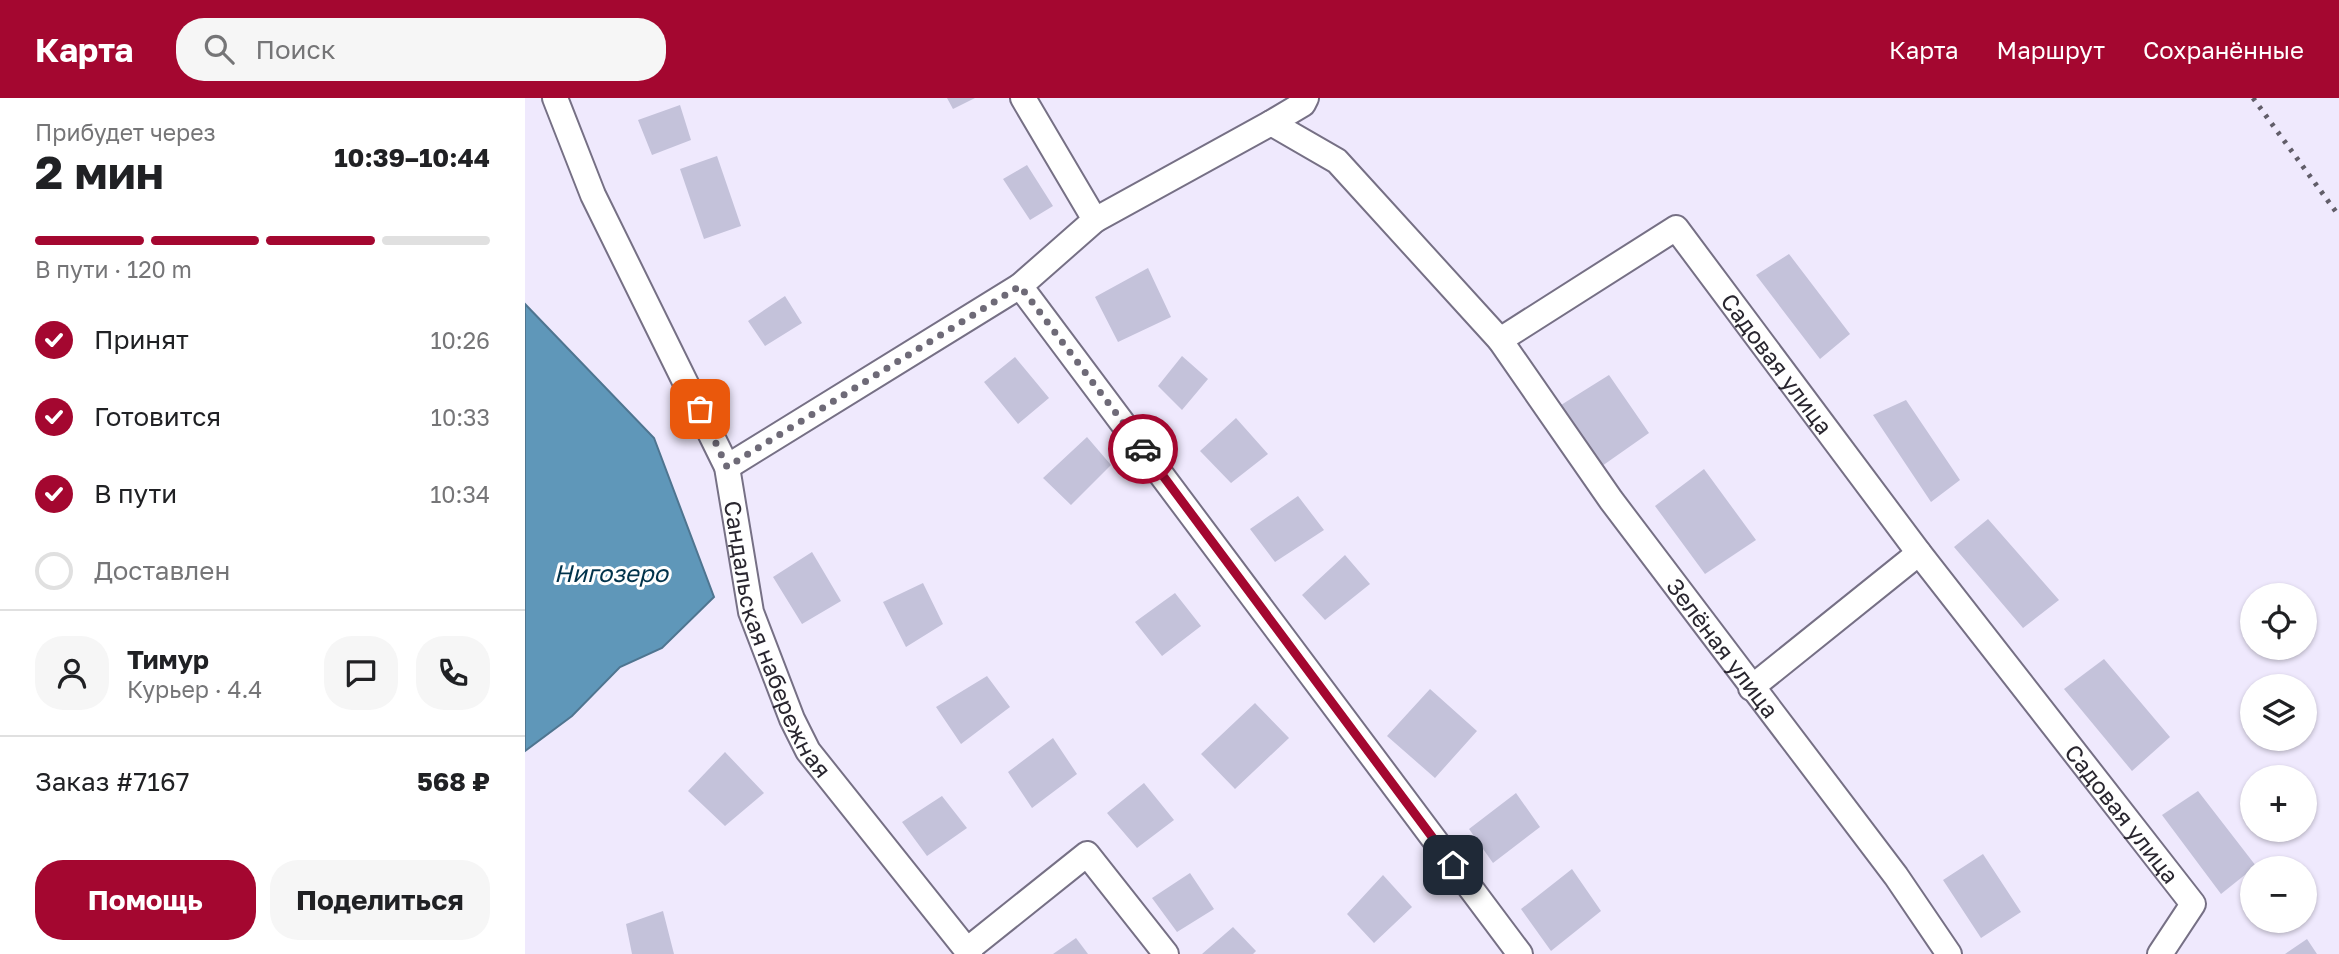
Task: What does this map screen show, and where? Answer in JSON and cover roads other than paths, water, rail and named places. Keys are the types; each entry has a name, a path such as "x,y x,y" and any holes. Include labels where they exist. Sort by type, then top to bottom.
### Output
{"street":[{"name":"Сандальская набережная","path":"555,98 593,195 727,467 751,612 792,719 808,751 968,952"},
{"path":"1023,98 1095,220"},
{"path":"727,467 1020,286 1095,220 1271,123 1307,100"},
{"path":"1271,123 1337,161 1500,340"},
{"name":"Садовая улица","path":"1500,340 1676,228 1919,553 2193,904 2160,954"},
{"path":"1020,286 1520,954"},
{"name":"Зелёная улица","path":"1500,340 1611,500 1896,876 1949,954"},
{"path":"1751,688 1919,553"},
{"path":"968,952 1087,853 1166,954"}],"water":[{"name":"Нигозеро","path":"525,304 654,438 714,597 662,648 620,667 572,716 525,751"}],"railway":[{"path":"2253,98 2339,216"}]}
